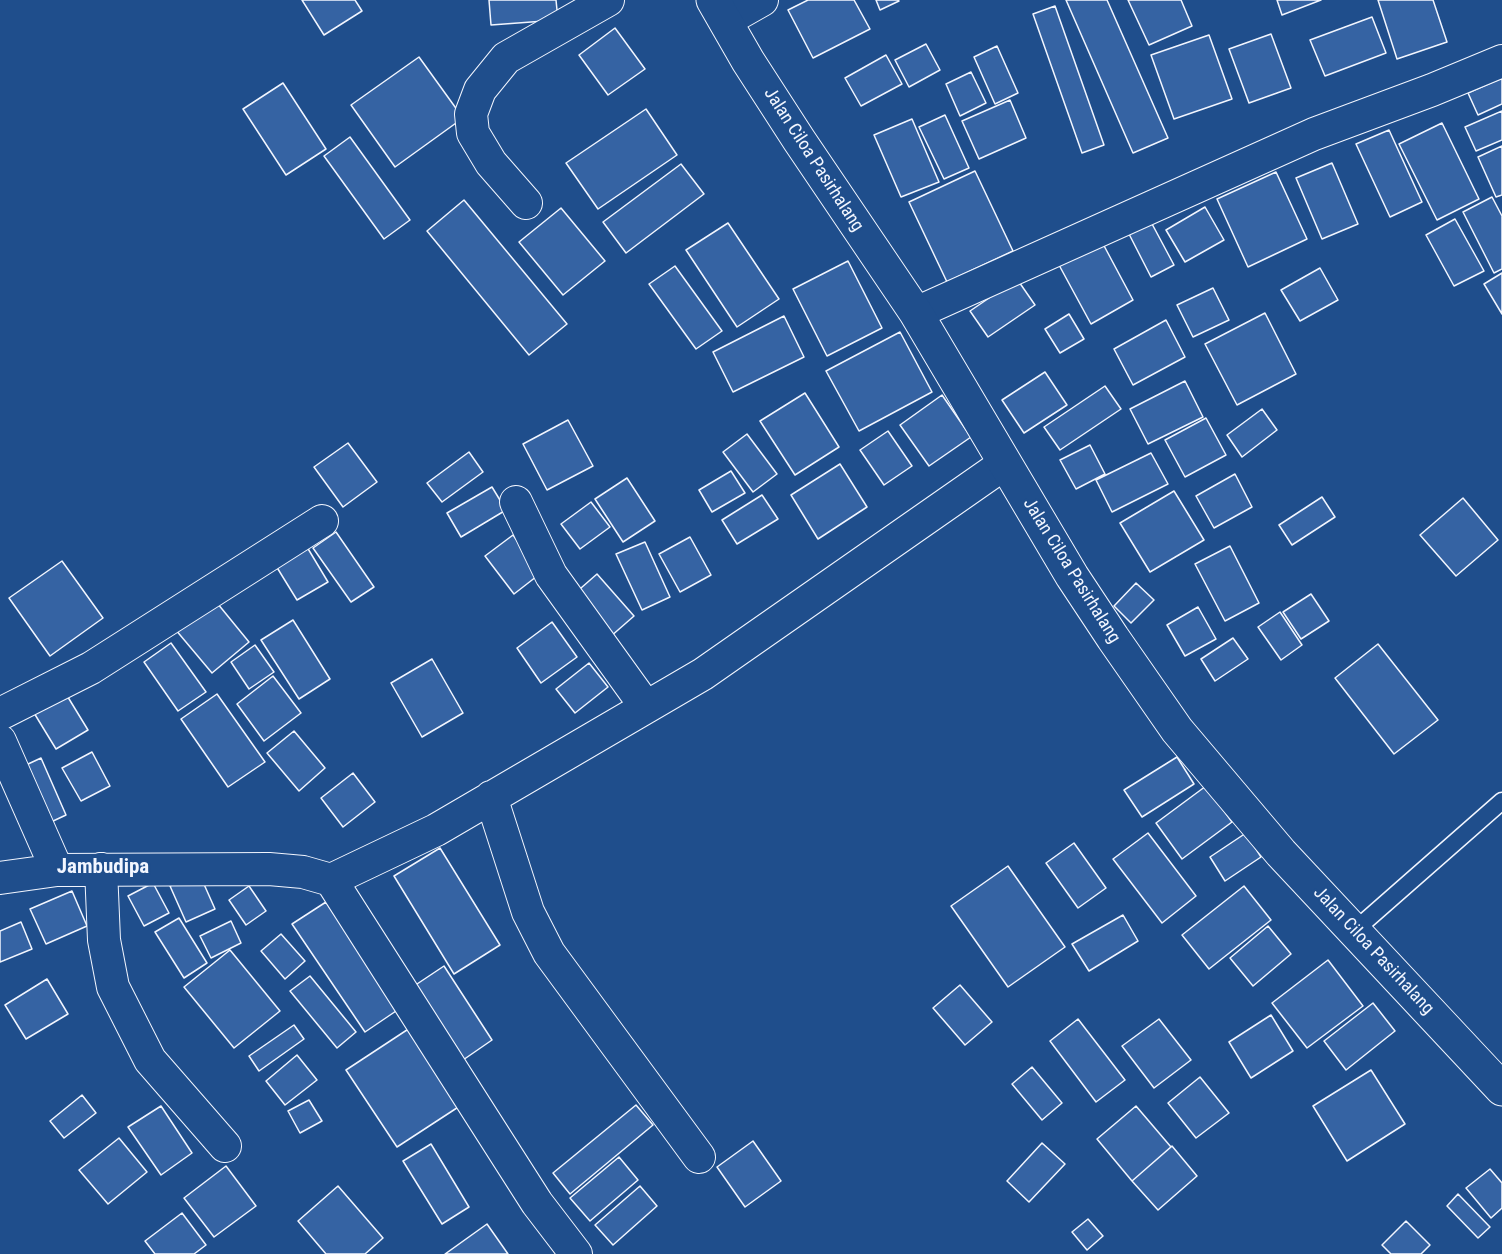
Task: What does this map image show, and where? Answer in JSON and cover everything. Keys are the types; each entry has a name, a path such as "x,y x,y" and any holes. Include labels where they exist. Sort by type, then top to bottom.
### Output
{"main road":[{"name":"Jalan Ciloa Pasirhalang","path":"719,10 748,61 799,140 916,313 1071,576 1177,730 1281,853 1502,1089"}],"street":[{"path":"526,202 491,163 473,133 471,114 480,90 506,58 608,0"},
{"path":"719,10 762,0"},
{"path":"916,313 1314,134 1502,61"},
{"path":"0,878 57,870 269,869 303,872 331,880 436,830 703,674 1004,464"},
{"path":"516,502 551,575 646,707"},
{"path":"0,714 91,668 322,521"},
{"path":"0,741 57,870"},
{"path":"491,797 528,912 549,953 699,1157"},
{"path":"101,869 104,940 113,987 150,1060 225,1146"},
{"path":"331,880 537,1203 576,1254"}],"lane":[{"path":"1354,931 1502,801"}],"building":[{"path":"302,0 355,0 362,11 324,35"},
{"path":"489,0 556,0 558,20 491,25"},
{"path":"808,0 854,0 870,29 813,58 788,10"},
{"path":"876,0 898,0 899,1 880,10"},
{"path":"1066,0 1107,0 1168,138 1133,153"},
{"path":"1128,0 1181,0 1192,26 1149,45"},
{"path":"1277,0 1321,0 1282,15"},
{"path":"1378,0 1433,0 1447,42 1397,59"},
{"path":"1055,6 1104,145 1082,153 1033,14"},
{"path":"1372,17 1386,53 1325,76 1310,40"},
{"path":"615,28 645,69 608,95 579,55"},
{"path":"1271,34 1291,88 1249,103 1229,49"},
{"path":"1209,35 1232,99 1174,119 1151,55"},
{"path":"926,44 940,70 909,87 895,60"},
{"path":"997,46 1018,93 995,104 974,57"},
{"path":"886,55 902,84 861,106 845,78"},
{"path":"419,57 463,118 395,167 351,105"},
{"path":"971,72 986,103 960,116 946,84"},
{"path":"1502,78 1502,104 1478,115 1468,93"},
{"path":"283,83 326,149 286,175 243,109"},
{"path":"1010,100 1026,138 979,159 962,121"},
{"path":"646,109 677,155 598,209 566,163"},
{"path":"1502,111 1502,140 1476,151 1465,127"},
{"path":"945,115 969,168 944,179 919,127"},
{"path":"912,119 939,182 901,197 874,135"},
{"path":"1442,123 1479,199 1437,220 1399,144"},
{"path":"1389,130 1422,202 1390,217 1356,144"},
{"path":"350,137 410,220 384,239 324,156"},
{"path":"1502,146 1502,195 1496,197 1478,157"},
{"path":"1332,163 1358,224 1322,239 1296,178"},
{"path":"681,164 704,194 626,253 603,222"},
{"path":"975,171 1013,251 947,282 909,202"},
{"path":"1276,172 1307,239 1248,267 1217,199"},
{"path":"1492,197 1502,216 1502,269 1494,273 1463,212"},
{"path":"464,200 567,324 529,355 427,231"},
{"path":"1205,207 1224,240 1185,262 1166,230"},
{"path":"561,208 605,261 563,295 519,242"},
{"path":"1455,219 1484,271 1454,286 1426,235"},
{"path":"1151,222 1174,265 1151,277 1129,234"},
{"path":"728,223 779,299 737,327 686,250"},
{"path":"1102,242 1133,300 1091,324 1059,265"},
{"path":"848,261 882,328 827,356 793,289"},
{"path":"675,266 722,331 696,349 649,284"},
{"path":"1320,268 1338,300 1300,321 1281,290"},
{"path":"1502,273 1502,314 1484,284"},
{"path":"1017,279 1035,305 988,337 970,311"},
{"path":"1213,288 1229,320 1193,337 1177,305"},
{"path":"1265,313 1296,374 1237,405 1205,344"},
{"path":"1069,314 1084,339 1060,353 1045,329"},
{"path":"784,316 804,357 733,392 713,352"},
{"path":"1166,320 1185,357 1133,385 1114,349"},
{"path":"900,332 932,392 859,431 826,371"},
{"path":"1045,372 1067,405 1024,433 1002,400"},
{"path":"1185,381 1203,417 1148,444 1130,409"},
{"path":"1105,386 1121,409 1060,450 1044,427"},
{"path":"805,393 839,447 795,475 760,421"},
{"path":"942,395 971,437 929,466 900,425"},
{"path":"1262,409 1277,430 1242,457 1227,435"},
{"path":"1206,418 1226,455 1185,477 1165,440"},
{"path":"568,420 593,466 547,490 523,444"},
{"path":"888,431 912,466 884,485 860,450"},
{"path":"747,434 777,474 753,492 723,452"},
{"path":"348,443 377,482 343,507 314,467"},
{"path":"1090,445 1105,474 1076,489 1060,460"},
{"path":"469,452 483,472 442,502 427,483"},
{"path":"1151,453 1168,484 1112,512 1096,480"},
{"path":"840,464 867,507 818,539 791,495"},
{"path":"731,471 745,493 712,512 699,490"},
{"path":"1235,474 1252,507 1214,528 1196,496"},
{"path":"627,478 655,521 623,542 595,499"},
{"path":"492,487 506,510 461,537 447,513"},
{"path":"1174,491 1204,540 1150,572 1120,523"},
{"path":"762,495 778,519 737,544 722,520"},
{"path":"1322,497 1335,517 1292,545 1279,525"},
{"path":"1463,498 1498,540 1456,576 1420,535"},
{"path":"591,502 610,527 580,549 561,524"},
{"path":"336,532 374,587 351,602 313,548"},
{"path":"513,535 541,573 514,594 485,556"},
{"path":"690,537 711,575 680,592 659,554"},
{"path":"304,542 328,582 297,600 273,561"},
{"path":"645,542 670,597 642,610 616,554"},
{"path":"1230,546 1259,603 1225,621 1195,564"},
{"path":"62,561 103,618 50,656 9,598"},
{"path":"597,574 634,616 610,637 573,595"},
{"path":"1136,583 1154,600 1131,623 1114,606"},
{"path":"1311,594 1329,621 1301,639 1283,612"},
{"path":"213,598 249,642 212,673 175,629"},
{"path":"1198,607 1216,639 1185,656 1167,625"},
{"path":"1280,612 1302,645 1281,660 1258,627"},
{"path":"293,620 330,679 299,699 261,640"},
{"path":"552,622 577,657 541,683 517,648"},
{"path":"1233,638 1248,659 1215,681 1201,659"},
{"path":"171,643 206,692 178,711 144,662"},
{"path":"1378,644 1438,720 1394,754 1335,678"},
{"path":"255,645 274,672 249,689 231,662"},
{"path":"432,659 463,713 422,737 391,683"},
{"path":"589,663 608,687 575,713 556,689"},
{"path":"273,676 301,713 264,741 237,704"},
{"path":"63,689 88,730 56,749 31,708"},
{"path":"217,694 265,762 228,787 181,719"},
{"path":"294,731 325,768 299,791 267,753"},
{"path":"92,752 110,786 81,801 62,768"},
{"path":"1177,757 1194,784 1142,817 1124,790"},
{"path":"41,758 66,815 51,822 26,765"},
{"path":"353,773 375,802 343,827 321,798"},
{"path":"1206,786 1232,822 1182,859 1156,823"},
{"path":"1148,833 1196,896 1162,923 1113,859"},
{"path":"1246,833 1261,857 1225,881 1210,857"},
{"path":"1074,843 1106,888 1078,908 1046,863"},
{"path":"440,848 500,945 454,974 394,876"},
{"path":"1008,866 1065,947 1008,987 951,906"},
{"path":"199,873 215,909 186,922 170,886"},
{"path":"153,883 169,913 144,926 128,896"},
{"path":"249,886 266,911 246,925 229,900"},
{"path":"1244,886 1271,920 1209,969 1182,935"},
{"path":"72,891 87,926 46,944 30,909"},
{"path":"326,902 399,1009 365,1032 292,924"},
{"path":"1123,915 1138,941 1089,971 1072,944"},
{"path":"179,918 207,963 184,978 155,932"},
{"path":"231,921 241,943 211,958 200,936"},
{"path":"21,922 32,949 0,962 0,931"},
{"path":"1268,926 1291,954 1253,986 1230,958"},
{"path":"281,934 305,961 285,979 261,951"},
{"path":"230,950 280,1011 234,1048 184,987"},
{"path":"1328,960 1363,1006 1307,1048 1272,1003"},
{"path":"444,966 492,1040 463,1060 414,986"},
{"path":"310,976 356,1032 337,1048 290,991"},
{"path":"47,979 68,1014 26,1039 5,1005"},
{"path":"960,985 992,1022 965,1045 933,1008"},
{"path":"1373,1003 1395,1031 1346,1070 1324,1041"},
{"path":"1271,1015 1293,1051 1251,1078 1229,1042"},
{"path":"1078,1019 1125,1080 1096,1102 1050,1041"},
{"path":"1159,1019 1191,1060 1154,1088 1122,1046"},
{"path":"416,1024 466,1102 397,1147 346,1070"},
{"path":"294,1025 304,1039 259,1071 249,1056"},
{"path":"297,1055 317,1080 285,1105 266,1081"},
{"path":"1032,1067 1062,1103 1042,1120 1012,1084"},
{"path":"1371,1070 1405,1124 1347,1161 1313,1106"},
{"path":"1200,1077 1229,1113 1196,1138 1168,1103"},
{"path":"82,1095 96,1113 64,1138 50,1121"},
{"path":"309,1100 322,1121 300,1133 288,1111"},
{"path":"636,1105 653,1125 570,1194 553,1173"},
{"path":"161,1106 192,1153 161,1175 128,1127"},
{"path":"1136,1106 1171,1147 1132,1181 1097,1139"},
{"path":"119,1138 147,1172 108,1204 79,1170"},
{"path":"753,1141 781,1181 745,1207 717,1167"},
{"path":"1042,1143 1065,1164 1029,1202 1007,1181"},
{"path":"431,1144 469,1207 442,1224 403,1161"},
{"path":"1172,1146 1197,1176 1158,1210 1132,1181"},
{"path":"619,1157 638,1180 590,1221 570,1198"},
{"path":"226,1166 256,1206 214,1237 184,1198"},
{"path":"1490,1169 1502,1183 1502,1208 1491,1218 1466,1188"},
{"path":"338,1186 383,1238 365,1254 326,1254 298,1221"},
{"path":"640,1186 657,1206 613,1245 595,1225"},
{"path":"1458,1194 1490,1227 1478,1238 1447,1206"},
{"path":"182,1213 206,1245 194,1254 155,1254 145,1241"},
{"path":"1088,1219 1103,1236 1087,1250 1072,1232"},
{"path":"1406,1221 1430,1245 1421,1254 1391,1254 1382,1245"},
{"path":"487,1224 508,1254 445,1254"}],"district":[{"name":"Jambudipa","path":"103,868"}]}
